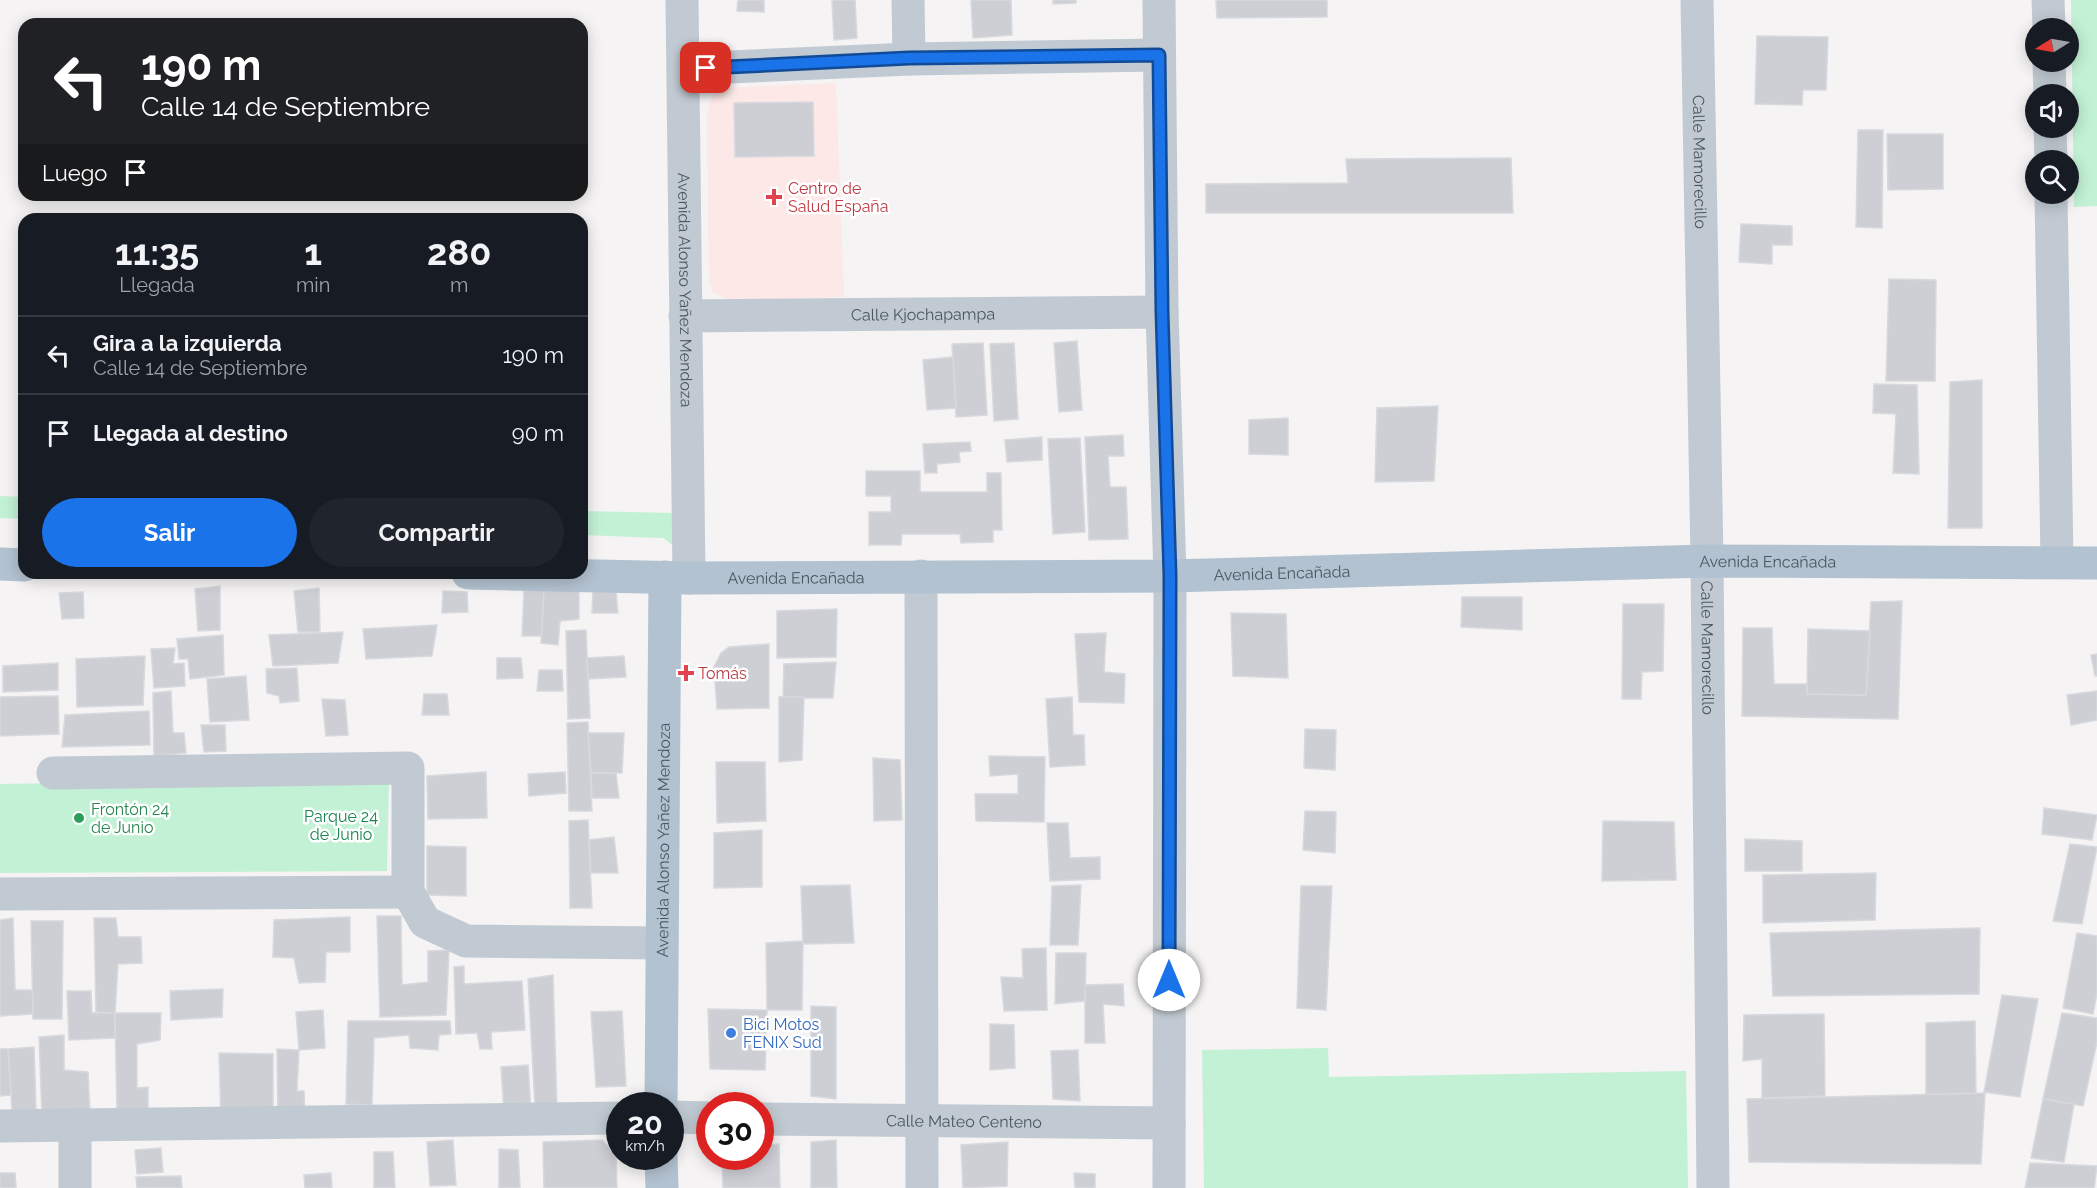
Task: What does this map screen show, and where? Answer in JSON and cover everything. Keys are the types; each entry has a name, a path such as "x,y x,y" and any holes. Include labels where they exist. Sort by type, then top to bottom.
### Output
{"main road":[{"name":"Avenida Encañada","path":"588,575 1170,576 1707,561 2097,563"},
{"path":"0,564 18,565"},
{"name":"Avenida Alonso Yañez Mendoza","path":"661,1092 662,943 677,577"},
{"path":"661,1170 662,1188"}],"street":[{"name":"Avenida Alonso Yañez Mendoza","path":"677,577 685,316 682,0"},
{"path":"908,0 909,58"},
{"path":"1158,0 1162,312 1170,576 1169,1188"},
{"name":"Calle Mamorecillo","path":"1697,0 1707,561 1713,1188"},
{"path":"2048,0 2049,18"},
{"path":"683,69 909,58 1159,55"},
{"path":"2051,204 2057,562"},
{"name":"Calle Kjochapampa","path":"685,316 1162,312"},
{"path":"921,576 922,1188"},
{"path":"53,773 408,768 408,891 425,922 466,941 662,943"},
{"path":"0,894 408,891"},
{"path":"0,1126 606,1118"},
{"name":"Calle Mateo Centeno","path":"774,1119 1169,1123"},
{"path":"75,1125 75,1188"}],"shaded area":[{"name":"Centro de Salud España","path":"836,83 844,297 729,300 713,292 709,280 707,114 711,99 720,88"}],"green space":[{"path":"2071,0 2097,0 2097,206 2074,207 2074,204 2079,204 2079,150 2073,150 2073,138 2079,138 2079,84 2072,84 2072,72 2079,72 2079,18 2071,18"},
{"path":"0,496 18,497 18,519 0,518"},
{"path":"588,511 675,513 676,545 672,545 664,538 588,535"},
{"name":"Parque 24 de Junio","path":"389,778 387,871 0,873 0,784"},
{"path":"1328,1048 1329,1077 1686,1071 1688,1188 1204,1188 1202,1050"}],"building":[{"path":"738,0 764,0 764,12 737,11"},
{"path":"832,0 855,0 857,38 834,40"},
{"path":"971,0 1011,0 1012,35 973,38"},
{"path":"1053,0 1076,0 1076,3 1053,4"},
{"path":"1216,0 1327,0 1327,17 1217,18"},
{"path":"1757,36 1828,37 1826,90 1803,90 1802,105 1755,104"},
{"path":"813,102 814,156 735,157 734,103"},
{"path":"1858,130 1883,130 1882,228 1856,227"},
{"path":"1887,134 1943,134 1943,189 1888,190"},
{"path":"1511,158 1513,213 1206,213 1206,184 1348,183 1346,159"},
{"path":"1741,224 1792,226 1792,245 1772,245 1772,264 1739,262"},
{"path":"1889,279 1936,280 1935,381 1886,381"},
{"path":"1077,341 1082,410 1059,412 1054,343"},
{"path":"983,343 987,415 956,417 952,344"},
{"path":"1014,343 1018,419 994,421 990,344"},
{"path":"953,357 956,408 927,410 923,360"},
{"path":"1982,380 1982,528 1948,528 1950,382"},
{"path":"1874,384 1917,385 1919,474 1893,473 1896,414 1873,413"},
{"path":"1438,406 1434,481 1375,482 1377,408"},
{"path":"1288,418 1288,455 1249,454 1249,420"},
{"path":"1123,435 1124,456 1108,456 1110,487 1126,487 1128,539 1089,540 1085,437"},
{"path":"1042,437 1042,460 1007,462 1005,440"},
{"path":"1080,438 1085,532 1053,534 1048,439"},
{"path":"970,442 971,451 959,452 960,462 937,464 937,473 925,473 923,444"},
{"path":"866,471 920,471 920,492 987,492 987,473 1001,473 1002,530 993,530 993,542 961,543 960,534 902,534 901,545 869,545 869,512 891,512 891,496 866,496"},
{"path":"220,586 220,630 198,631 195,589"},
{"path":"319,588 320,632 298,632 294,591"},
{"path":"544,590 543,636 522,636 524,591"},
{"path":"544,590 579,590 579,619 560,621 558,645 541,643"},
{"path":"443,591 467,592 468,612 442,613"},
{"path":"83,592 84,618 62,619 59,593"},
{"path":"593,592 616,592 618,613 592,613"},
{"path":"1462,597 1522,597 1522,630 1461,627"},
{"path":"1902,601 1898,719 1742,716 1743,628 1772,628 1774,684 1807,684 1807,694 1866,695 1871,602"},
{"path":"1623,604 1664,604 1663,671 1642,672 1641,699 1622,699"},
{"path":"837,609 836,657 777,658 777,611"},
{"path":"1231,613 1286,614 1288,678 1233,676"},
{"path":"437,625 432,656 366,659 363,629"},
{"path":"1808,629 1870,631 1866,695 1807,694"},
{"path":"586,630 590,718 568,719 566,631"},
{"path":"343,632 338,663 273,666 269,635"},
{"path":"1106,633 1104,672 1125,674 1124,703 1079,702 1075,634"},
{"path":"223,635 224,675 190,679 188,659 179,659 177,639"},
{"path":"769,644 769,708 717,709 714,667 721,653 729,647"},
{"path":"175,648 173,664 184,663 185,686 154,688 151,649"},
{"path":"2097,654 2097,676 2095,676 2091,655"},
{"path":"145,656 143,705 77,707 76,659"},
{"path":"624,656 626,677 588,679 587,658"},
{"path":"497,658 521,658 523,678 497,679"},
{"path":"836,662 833,698 783,698 784,664"},
{"path":"58,663 58,690 3,692 3,666"},
{"path":"297,668 299,701 280,703 279,696 267,693 266,669"},
{"path":"539,670 562,670 563,691 537,691"},
{"path":"246,676 249,720 210,722 207,679"},
{"path":"171,691 173,733 184,733 186,753 154,756 153,693"},
{"path":"2097,691 2097,720 2071,725 2067,695"},
{"path":"424,694 447,694 449,715 422,715"},
{"path":"58,696 59,734 0,736 0,697"},
{"path":"779,697 804,697 802,760 779,762"},
{"path":"1072,697 1073,735 1084,735 1085,765 1050,767 1046,699"},
{"path":"322,699 345,700 348,735 326,736"},
{"path":"149,711 150,745 62,747 65,715"},
{"path":"588,722 592,811 569,811 567,723"},
{"path":"201,725 225,725 226,751 204,752"},
{"path":"1305,729 1336,730 1335,770 1304,768"},
{"path":"588,733 624,733 622,773 591,773"},
{"path":"989,756 1045,757 1044,822 976,821 975,794 1018,794 1018,774 990,776"},
{"path":"873,758 900,760 902,820 874,821"},
{"path":"716,762 765,762 766,821 717,823"},
{"path":"486,772 487,818 428,819 427,776"},
{"path":"565,772 566,793 529,796 528,774"},
{"path":"591,773 616,773 619,798 592,798"},
{"path":"2044,808 2097,815 2092,840 2042,834"},
{"path":"1305,811 1336,812 1335,853 1303,850"},
{"path":"588,820 592,908 570,908 569,821"},
{"path":"1603,821 1674,822 1676,880 1602,881"},
{"path":"1047,823 1068,823 1070,858 1100,857 1100,879 1050,881"},
{"path":"762,830 762,887 714,888 714,833"},
{"path":"614,837 618,873 591,873 589,840"},
{"path":"1745,839 1802,841 1802,871 1745,871"},
{"path":"2070,844 2097,847 2082,924 2053,921"},
{"path":"427,846 466,847 466,896 427,895"},
{"path":"1876,873 1875,920 1763,923 1763,875"},
{"path":"850,885 854,943 803,944 801,886"},
{"path":"1081,885 1078,945 1050,945 1052,886"},
{"path":"1301,886 1332,886 1326,1010 1297,1008"},
{"path":"377,916 401,916 402,985 428,982 428,951 449,950 446,1015 380,1017"},
{"path":"350,917 350,952 326,952 325,982 299,983 294,958 273,957 274,920"},
{"path":"13,918 15,990 33,990 34,1014 0,1016 0,920"},
{"path":"94,918 116,918 118,937 141,937 142,963 118,964 115,1013 96,1012"},
{"path":"31,921 63,921 62,1019 33,1019"},
{"path":"1980,928 1979,994 1773,996 1770,933"},
{"path":"2077,933 2097,936 2097,993 2093,1014 2063,1008"},
{"path":"803,941 802,1010 767,1010 766,943"},
{"path":"1046,948 1047,1010 1004,1011 1001,977 1023,978 1022,949"},
{"path":"1056,953 1086,953 1085,1001 1055,1004"},
{"path":"464,966 464,984 522,981 525,1030 491,1032 492,1049 480,1049 477,1033 456,1034 454,967"},
{"path":"553,975 557,1108 535,1106 528,979"},
{"path":"1123,984 1124,1006 1103,1004 1105,1043 1085,1043 1085,985"},
{"path":"223,989 222,1017 171,1020 170,991"},
{"path":"67,991 91,991 92,1013 115,1013 115,1038 69,1040"},
{"path":"2002,995 2038,999 2020,1097 1984,1092"},
{"path":"811,1006 836,1007 836,1099 811,1096"},
{"path":"708,1009 767,1010 765,1070 710,1069"},
{"path":"323,1010 325,1048 299,1050 296,1012"},
{"path":"622,1011 626,1086 596,1087 591,1012"},
{"path":"115,1013 161,1013 160,1040 137,1044 137,1088 148,1087 148,1111 117,1112"},
{"path":"2062,1013 2097,1018 2097,1042 2083,1106 2043,1099"},
{"path":"1824,1014 1825,1096 1762,1098 1762,1059 1743,1061 1744,1015"},
{"path":"348,1021 450,1021 451,1034 439,1035 438,1050 410,1048 409,1035 374,1038 372,1105 346,1104"},
{"path":"1975,1021 1976,1094 1926,1095 1926,1023"},
{"path":"990,1024 1014,1025 1015,1068 990,1070"},
{"path":"64,1035 64,1070 88,1072 90,1113 42,1114 39,1037"},
{"path":"34,1047 36,1110 12,1111 8,1049"},
{"path":"0,1049 8,1049 11,1095 0,1096"},
{"path":"277,1049 299,1050 297,1091 304,1091 305,1118 278,1118"},
{"path":"1078,1050 1080,1101 1053,1099 1051,1051"},
{"path":"219,1053 273,1054 273,1118 221,1118"},
{"path":"528,1065 531,1111 504,1112 501,1067"},
{"path":"1985,1093 1981,1164 1749,1162 1747,1099"},
{"path":"2043,1099 2074,1104 2064,1162 2031,1158"},
{"path":"453,1140 456,1185 430,1186 427,1142"},
{"path":"602,1140 606,1144 606,1170 616,1170 617,1188 544,1188 543,1142"},
{"path":"836,1140 837,1188 811,1188 811,1142"},
{"path":"1008,1142 1007,1186 963,1188 961,1145"},
{"path":"774,1144 779,1144 780,1188 723,1188 722,1170 774,1170"},
{"path":"161,1148 163,1172 137,1174 135,1150"},
{"path":"499,1149 518,1150 520,1188 499,1188"},
{"path":"374,1152 393,1152 395,1188 374,1188"},
{"path":"2030,1163 2097,1166 2094,1188 2025,1188"},
{"path":"0,1173 15,1173 16,1188 0,1188"},
{"path":"331,1173 332,1188 305,1188 304,1175"},
{"path":"1074,1173 1095,1174 1095,1188 1075,1188"},
{"path":"181,1176 182,1188 137,1188 136,1177"}],"place":[{"name":"Centro de Salud España","path":"774,197"},
{"name":"Tomás","path":"686,673"},
{"name":"Frontón 24 de Junio","path":"79,818"},
{"name":"Bici Motos FENIX Sud","path":"731,1033"}],"route":[{"path":"706,68 909,58 1159,55 1162,312 1170,576 1169,980"}]}
